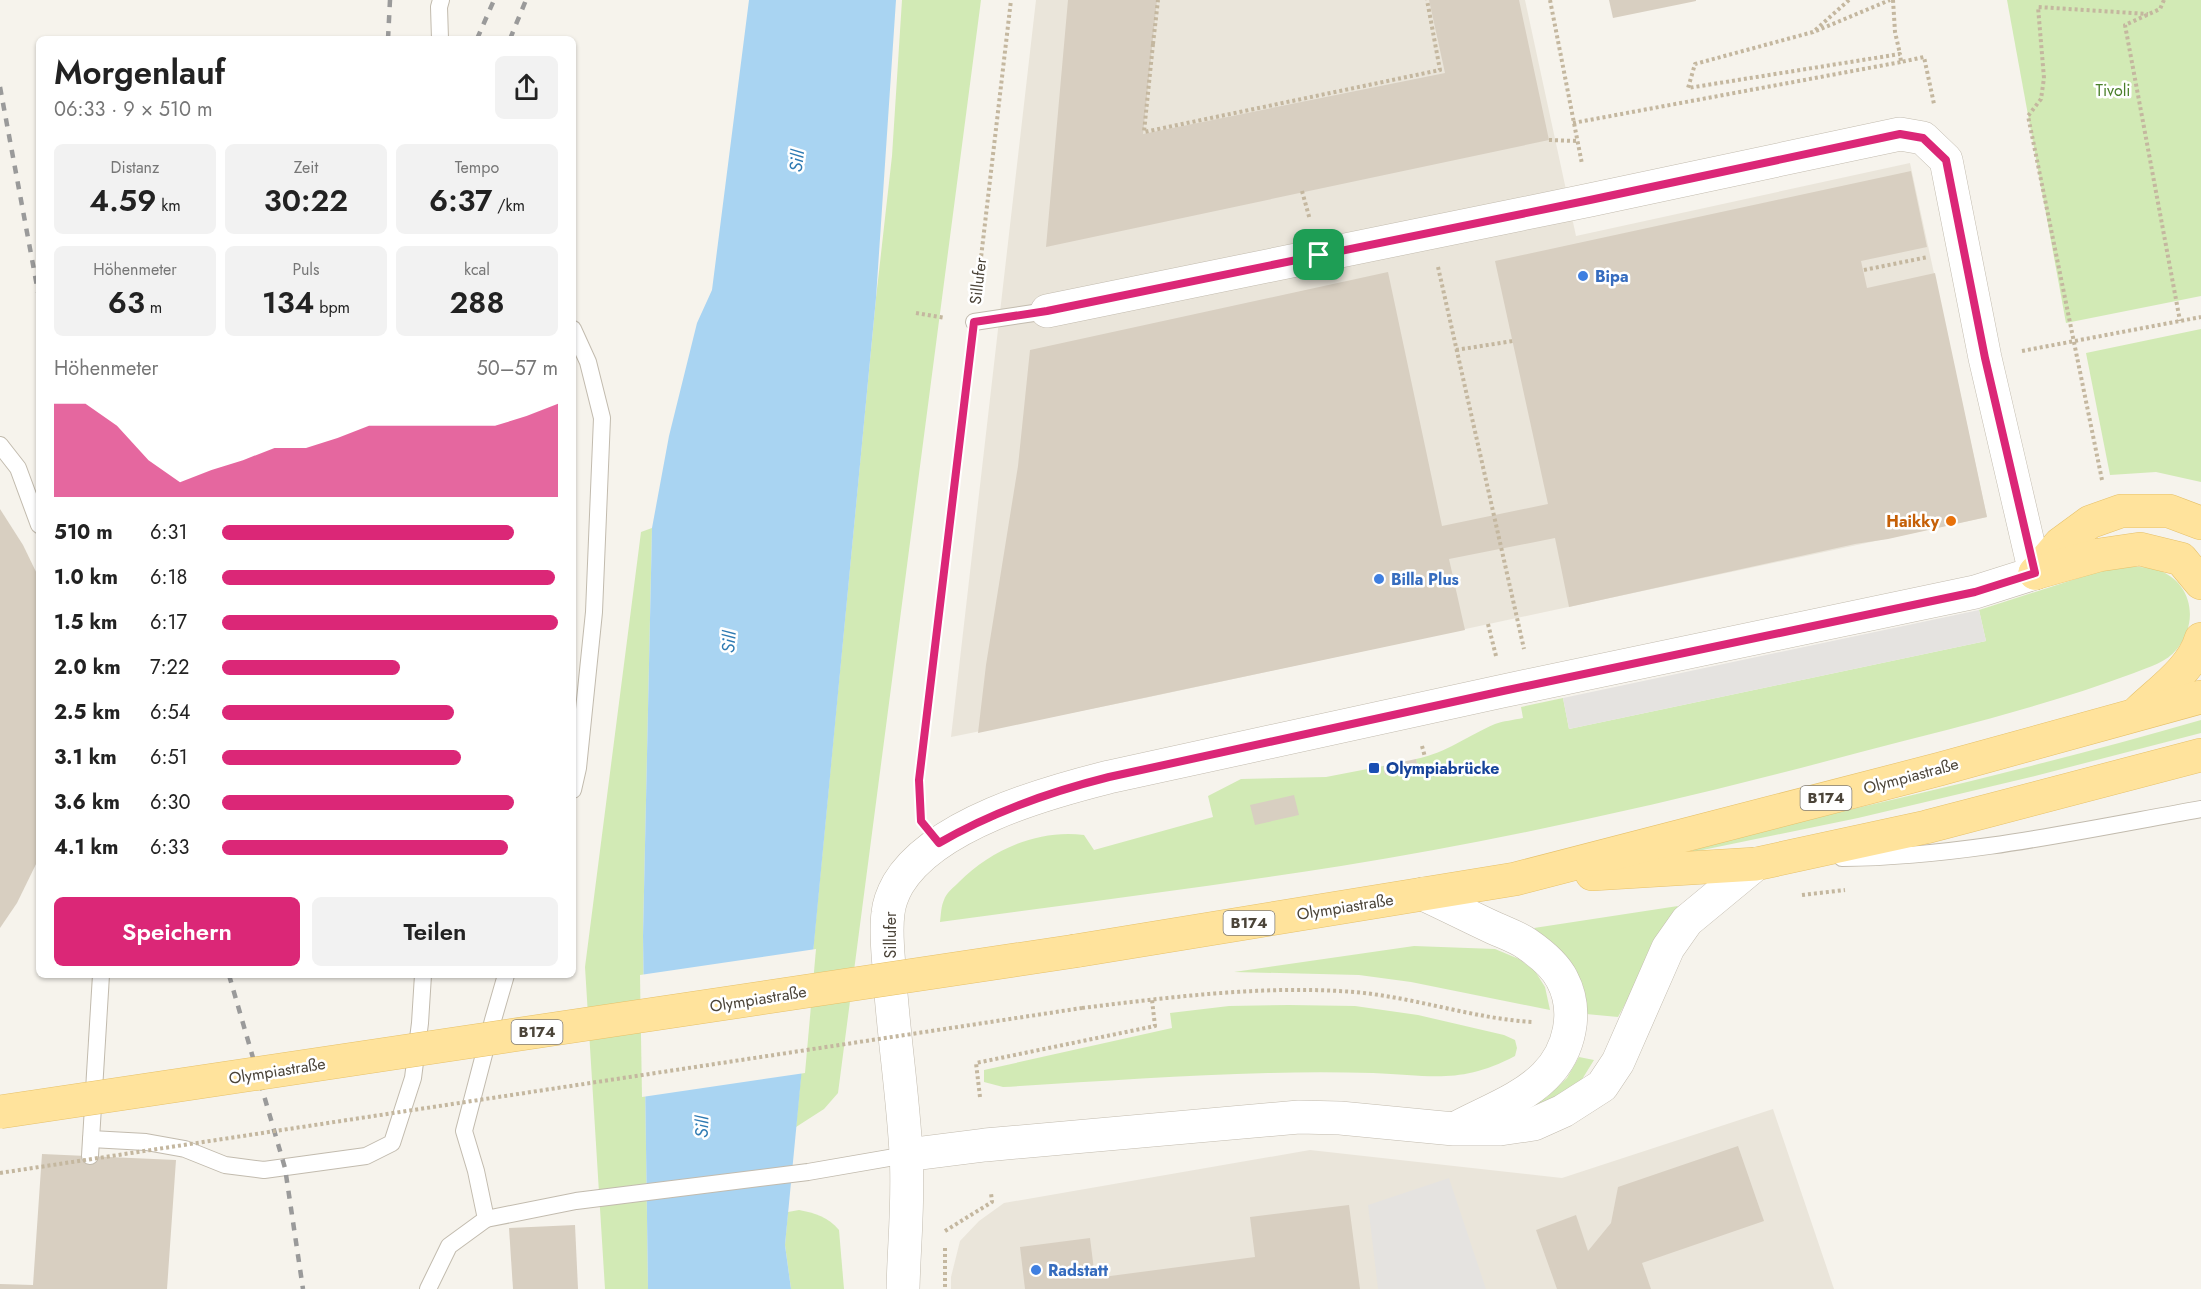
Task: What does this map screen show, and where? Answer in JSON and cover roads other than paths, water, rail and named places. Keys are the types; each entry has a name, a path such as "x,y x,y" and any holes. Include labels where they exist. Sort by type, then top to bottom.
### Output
{"main road":[{"path":"2035,573 2060,544 2090,522 2121,511 2169,511 2201,523"},
{"path":"2035,573 2098,555 2140,549 2181,559 2201,583"},
{"path":"2136,714 2170,682 2197,651 2201,639"},
{"name":"Olympiastraße","path":"0,1112 1075,951 1515,879 1940,769 2196,697"},
{"name":"Olympiastraße","path":"1515,879 1767,861 1926,828 2201,755"}],"street":[{"path":"1047,311 1900,134 1923,138 1946,160 1985,358 2035,573"},
{"name":"Sillufer","path":"903,1289 906,1155 892,999 887,931 888,912 899,882 939,843 996,813 1080,784 1532,685 1975,592 2035,573"},
{"path":"906,1155 985,1145 1299,1117 1340,1118 1454,1129 1500,1129 1534,1124 1563,1110 1602,1086 1618,1062 1668,948 1687,921 1767,861"},
{"path":"1424,894 1525,942 1544,957 1562,978 1571,1002 1566,1044 1557,1062 1543,1078 1522,1093 1454,1129"}],"lane":[{"path":"440,36 441,0"},
{"path":"974,322 1047,311"},
{"path":"576,336 588,362 602,418 594,612 576,769"},
{"path":"0,445 18,468 36,517"},
{"path":"1767,861 1868,858 2018,842 2201,809"},
{"path":"101,978 91,1148 146,1142 184,1149 225,1165 264,1170 366,1156 392,1143 413,1078 423,978"},
{"path":"486,1219 476,1171 464,1131 506,978"},
{"path":"428,1289 449,1246 486,1219 576,1201 808,1172 906,1155"}],"water":[{"name":"Sill","path":"749,0 896,0 876,298 785,1245 791,1289 648,1289 643,936 652,528 669,436 697,323 712,290"}],"railway":[{"path":"388,36 390,0"},
{"path":"478,36 494,0"},
{"path":"511,36 526,0"},
{"path":"0,87 36,281"},
{"path":"230,978 285,1168 303,1289"}],"place":[{"name":"Bipa","path":"1583,276"},
{"name":"Haikky","path":"1951,521"},
{"name":"Billa Plus","path":"1379,579"},
{"name":"Olympiabrücke","path":"1374,768"},
{"name":"Radstatt","path":"1036,1270"}],"park label":[{"name":"Tivoli","path":"2113,90"}]}
